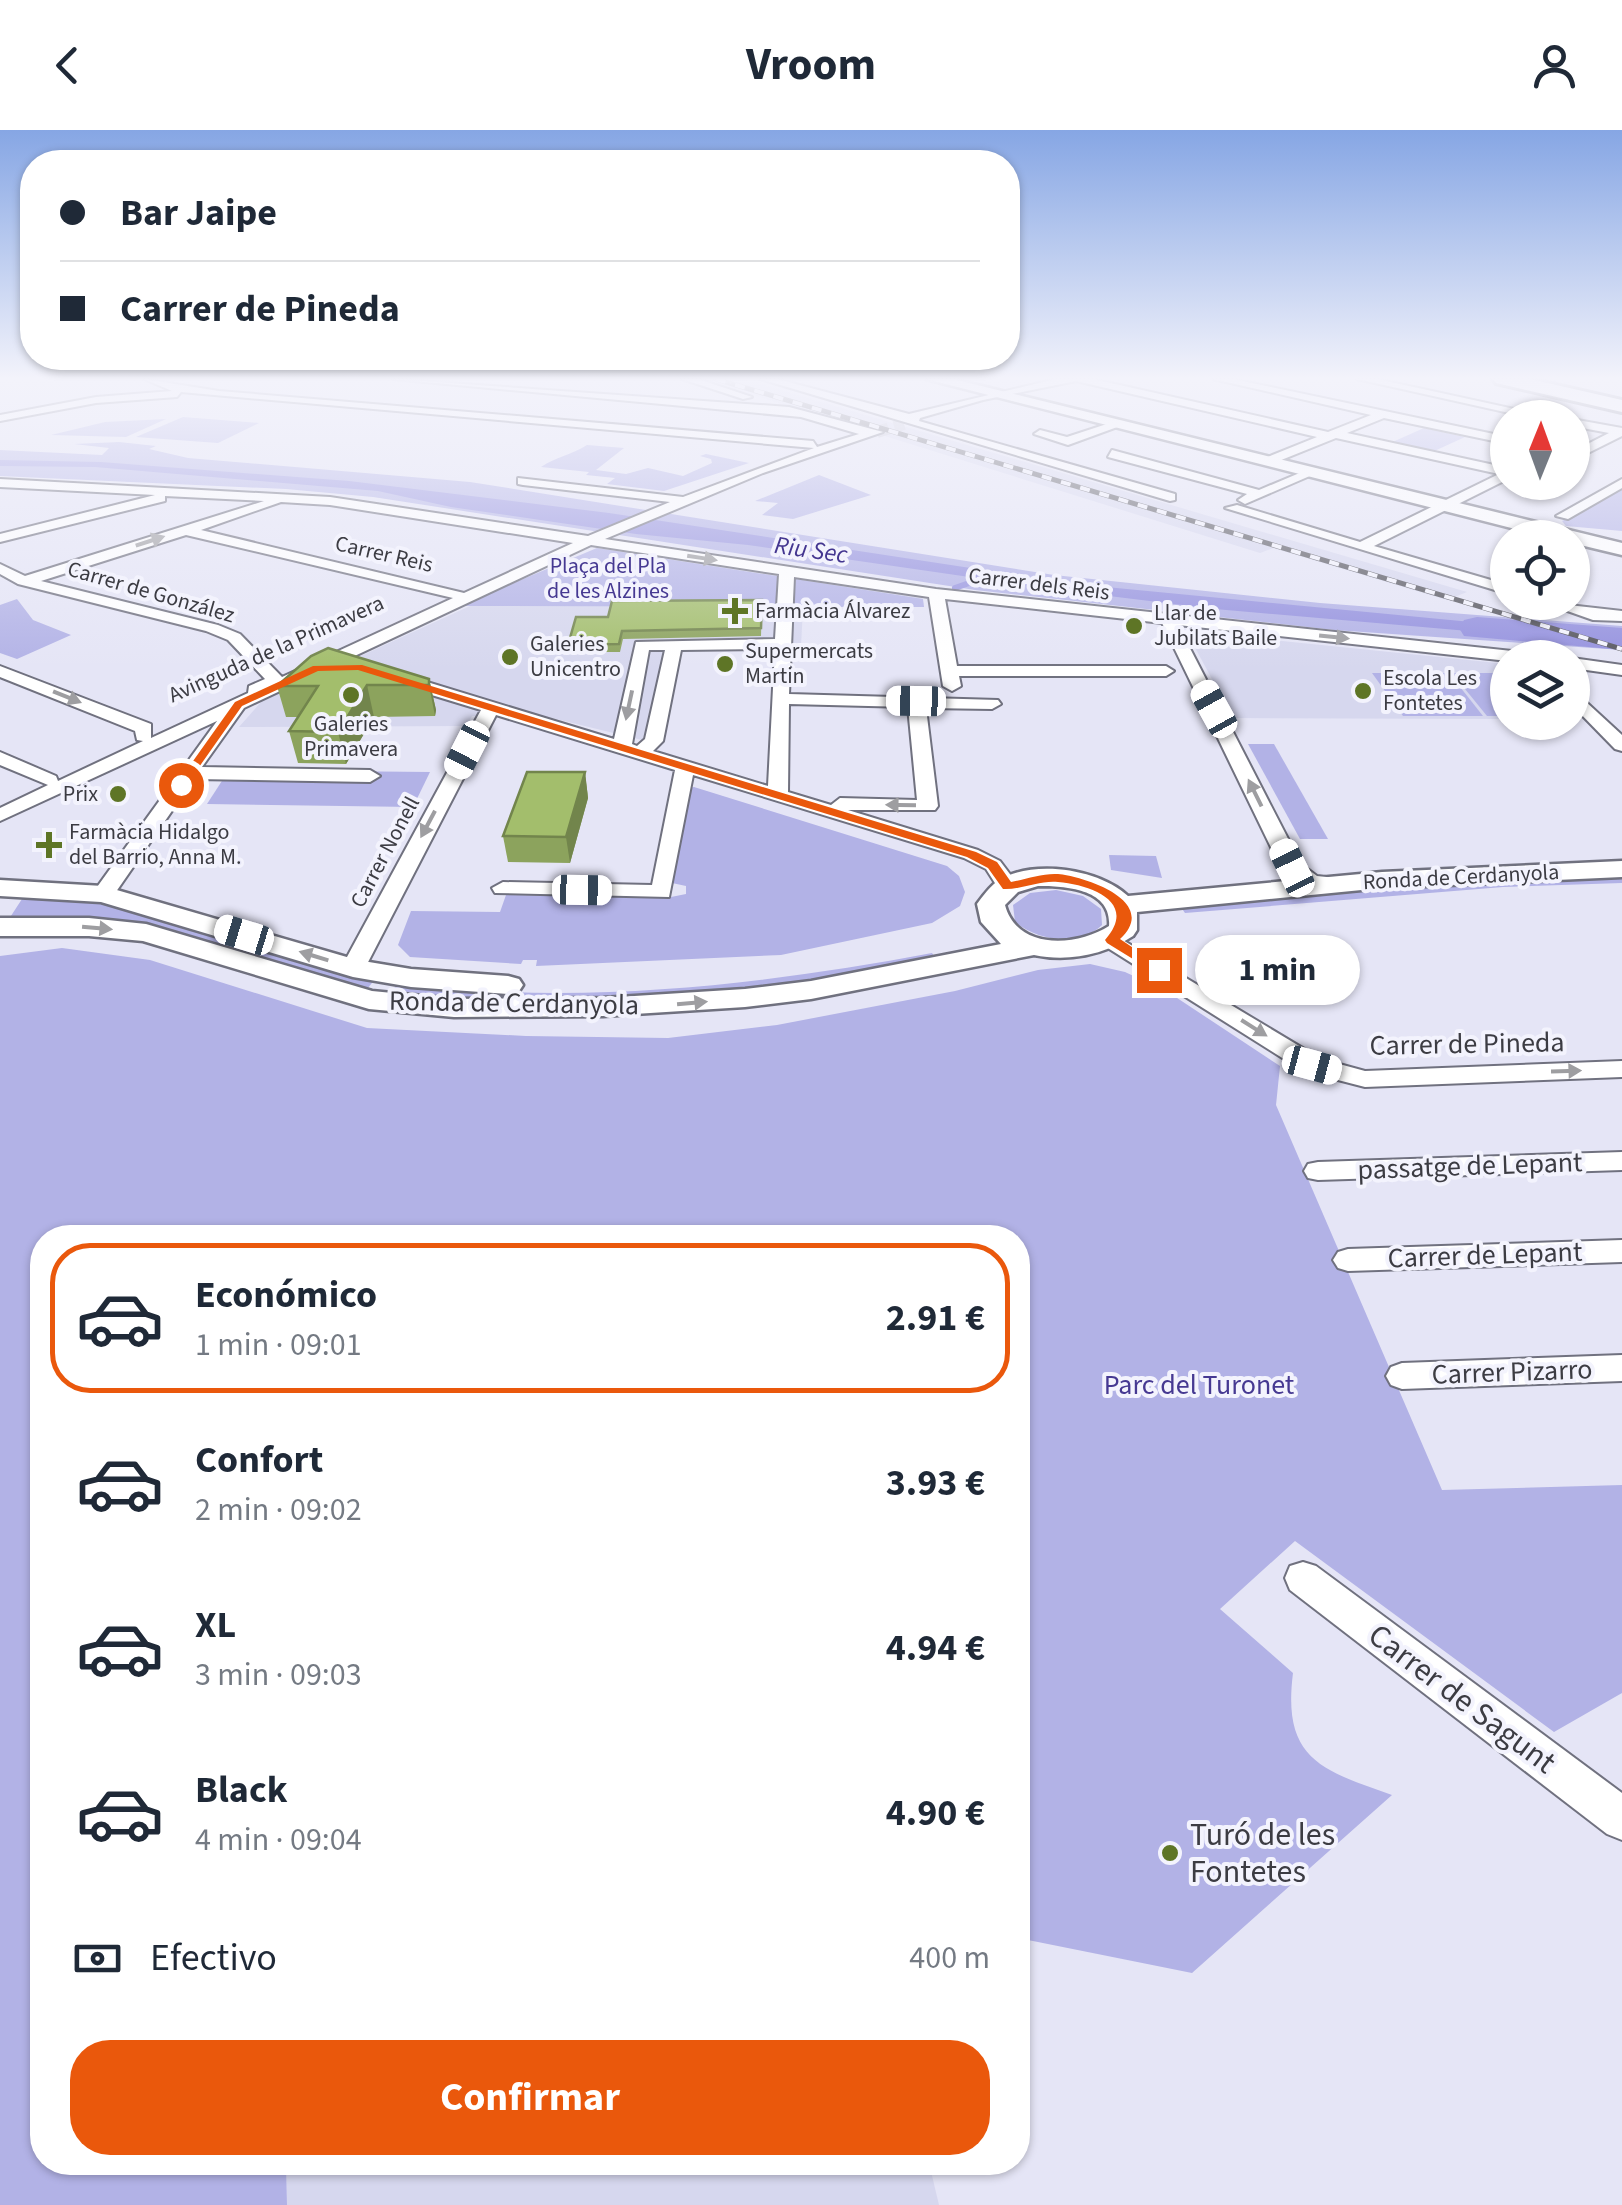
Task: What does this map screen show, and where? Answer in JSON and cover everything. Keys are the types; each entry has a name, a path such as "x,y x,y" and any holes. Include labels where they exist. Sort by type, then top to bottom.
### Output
{"main road":[{"path":"1328,476 1507,520"},
{"path":"1590,532 1622,536"},
{"path":"1590,541 1622,549"}],"street":[{"name":"Avinguda de la Primavera","path":"0,804 44,777 146,728 665,503 738,476"},
{"path":"1098,476 1170,497"},
{"path":"1193,476 1260,494"},
{"path":"1304,476 1232,508 1490,585"},
{"path":"523,481 665,503"},
{"path":"0,482 52,485"},
{"path":"1360,547 1490,482"},
{"path":"1563,516 1622,483"},
{"path":"0,497 52,485"},
{"name":"Carrer dels Reis","path":"52,485 290,497 936,594 1490,654"},
{"path":"0,538 190,490"},
{"path":"24,581 290,497"},
{"path":"1472,511 1492,500"},
{"name":"Carrer Reis","path":"184,530 458,594"},
{"name":"Avinguda de la Primavera","path":"366,662 589,539"},
{"name":"Carrer de González","path":"0,568 24,581 212,628 234,637 277,672"},
{"path":"779,795 787,571"},
{"path":"936,594 953,693"},
{"path":"1590,614 1622,616"},
{"name":"Avinguda de la Primavera","path":"0,815 232,711 337,659 336,654 396,626 408,616"},
{"path":"1168,620 1292,868 1312,882 1336,884"},
{"path":"631,750 642,645 783,644"},
{"path":"631,750 654,740 674,645"},
{"path":"277,672 337,659 366,662 492,708 972,854 993,865 1008,886"},
{"path":"317,668 366,662"},
{"path":"1590,666 1622,670"},
{"path":"0,671 146,728"},
{"path":"950,671 1166,671"},
{"name":"Avinguda de la Primavera","path":"258,695 253,691 277,672"},
{"path":"780,699 992,704"},
{"path":"829,811 838,804 928,806 916,701"},
{"name":"Carrer Nonell","path":"353,968 492,708"},
{"path":"102,894 232,711"},
{"name":"Avinguda de la Primavera","path":"146,728 232,711"},
{"path":"1590,712 1622,745"},
{"path":"0,758 44,777"},
{"path":"503,888 661,892 686,767"},
{"path":"190,773 370,776"},
{"name":"Ronda de Cerdanyola","path":"1118,925 1336,884 1477,873 1622,870"},
{"path":"1037,878 1076,880 1095,886 1118,925 1084,949 1034,946 998,925 991,904 1008,886 1037,878"},
{"name":"Ronda de Cerdanyola","path":"0,888 102,894 353,968 465,984 624,984 802,970 902,952 998,925"},
{"name":"Ronda de Cerdanyola","path":"1118,925 1398,899 1622,889"},
{"name":"Carrer de Pineda","path":"1118,925 1312,1065 1365,1078 1622,1069"},
{"name":"Ronda de Cerdanyola","path":"0,927 59,926 146,933 369,1000 454,1008 621,1006 745,998 811,990 1034,946"},
{"name":"passatge de Lepant","path":"1318,1171 1622,1161"},
{"name":"Carrer de Lepant","path":"1348,1260 1622,1251"},
{"name":"Carrer Pizarro","path":"1402,1376 1622,1368"},
{"name":"Carrer de Sagunt","path":"1303,1578 1622,1819"}],"shaded area":[{"path":"1013,476 1072,476 1467,592 1447,600 1273,548 1260,553"},
{"path":"597,548 833,581 920,585 924,607 803,607 801,647 682,647 642,740 544,716 472,716 466,726 239,727 262,701"},
{"name":"Escola Les Fontetes","path":"1186,631 1490,662 1490,719 1233,718"},
{"path":"286,2175 932,2175 939,2205 287,2205"}],"green space":[{"path":"0,476 398,476 470,482 1054,575 1320,603 1490,616 1490,620 1622,626 1622,650 1590,648 1590,640 1490,641 1334,630 975,590 373,497 286,489"},
{"path":"594,476 710,476 664,491 607,484 615,478"},
{"path":"817,476 871,495 793,519 762,515 778,503 755,501"},
{"path":"1622,489 1622,531 1590,528 1590,520 1564,520"},
{"name":"Plaça del Pla de les Alzines","path":"597,548 923,599 924,607 458,606"},
{"path":"17,599 33,620 71,635 17,659 0,653 0,605"},
{"path":"1372,673 1449,673 1483,716 1403,716"},
{"path":"1452,673 1490,673 1487,716"},
{"path":"1248,744 1274,744 1328,839 1300,839"},
{"path":"229,770 430,772 413,807 207,804"},
{"path":"689,788 947,866 959,876 965,892 960,906 932,923 781,955 536,966 537,960 523,960 521,964 410,957 398,945 411,911 500,912 506,895 686,894 686,886 672,883"},
{"path":"1109,855 1156,856 1162,878 1111,870"},
{"path":"1622,876 1622,883 1503,887 1185,913 1180,906 1402,887"},
{"path":"1056,890 1083,896 1101,909 1102,925 1082,937 1059,939 1035,934 1015,922 1013,905 1030,893"},
{"path":"56,897 175,920 375,979 368,988 142,925 7,922 22,899"},
{"name":"Parc del Turonet","path":"62,948 150,960 367,1028 526,1036 668,1038 777,1025 955,991 1038,970 1090,964 1125,972 1168,992 1280,1066 1276,1105 1442,1490 1622,1485 1622,1693 1554,1732 1295,1541 1220,1609 1293,1673 1294,1725 1312,1757 1345,1777 1392,1795 1192,1973 1030,1940 1030,1225 30,1225 30,2175 286,2175 287,2205 0,2205 0,956"},
{"path":"932,953 936,959 799,981 665,996 530,1001 392,991 398,983 532,993 666,989 799,975"}],"water":[{"path":"199,476 349,481 609,513 1075,584 1544,629 1581,640 1215,609 451,507 378,491"}],"building":[{"path":"762,600 761,628 622,631 619,644 568,645 576,617 608,617 612,601"},
{"path":"328,648 429,679 429,685 367,685 338,732 289,731 318,686 277,686 311,656"},
{"path":"527,772 585,772 566,837 503,836"}],"waterway":[{"path":"955,588 989,576"},
{"name":"Riu Sec","path":"1477,628 1622,639"}],"railway":[{"path":"1041,476 1622,649"}],"place":[{"name":"Farmàcia Álvarez","path":"735,611"},
{"name":"Llar de Jubilats Baile","path":"1134,626"},
{"name":"Galeries Unicentro","path":"510,657"},
{"name":"Supermercats Martin","path":"725,664"},
{"name":"Escola Les Fontetes","path":"1363,691"},
{"name":"Galeries Primavera","path":"351,695"},
{"name":"Prix","path":"118,794"},
{"name":"Farmàcia Hidalgo del Barrio, Anna M.","path":"49,845"},
{"name":"Turó de les Fontetes","path":"1170,1853"}],"route":[{"path":"181,785 238,704 317,668 358,667 972,854 993,865 1008,886 1054,877 1095,886 1122,905 1126,918 1123,930 1111,940 1159,970"}]}
